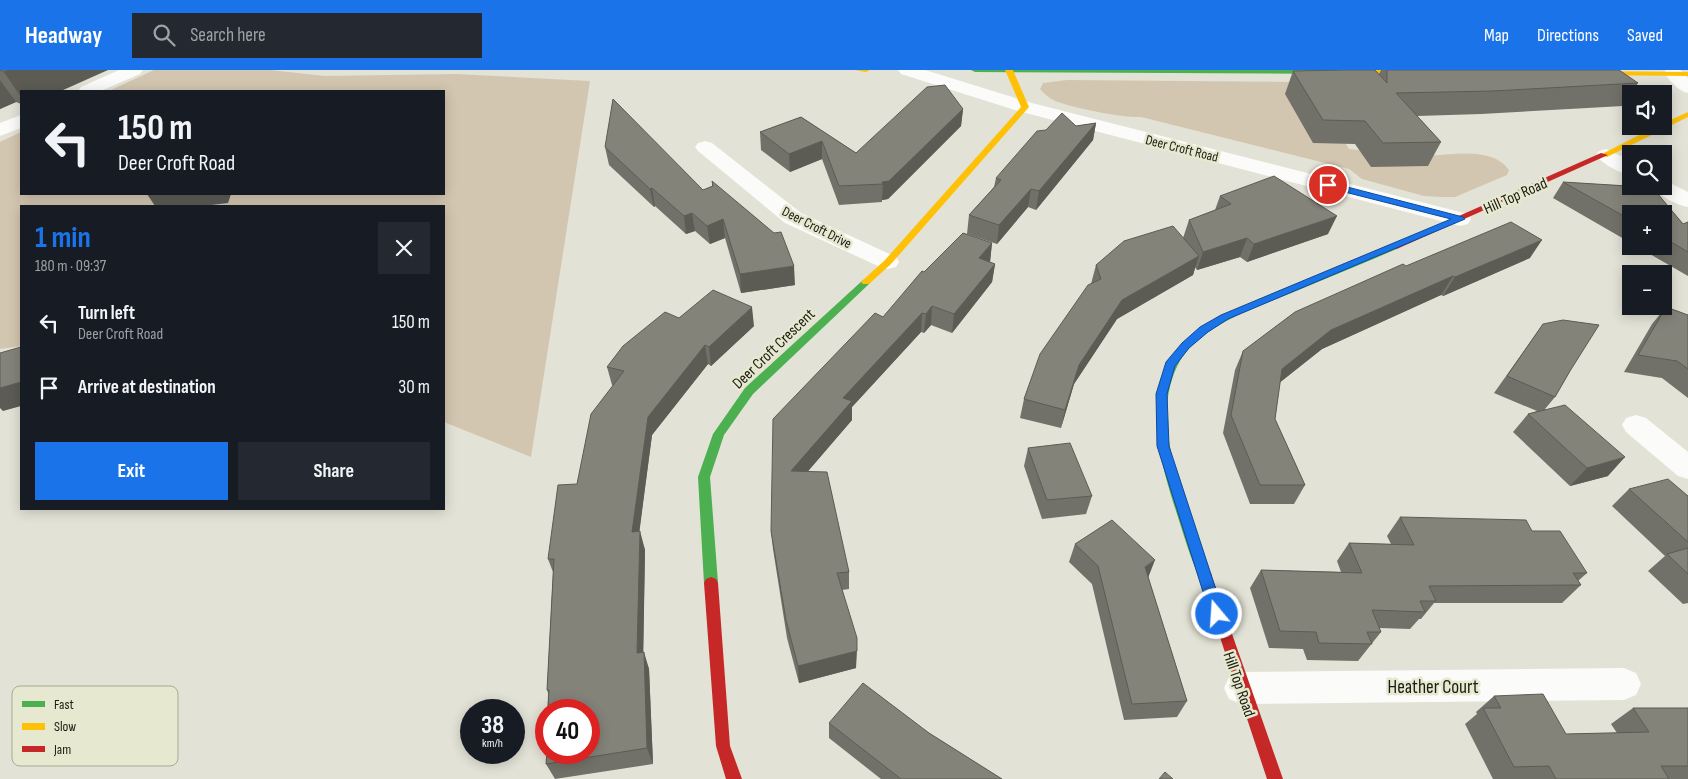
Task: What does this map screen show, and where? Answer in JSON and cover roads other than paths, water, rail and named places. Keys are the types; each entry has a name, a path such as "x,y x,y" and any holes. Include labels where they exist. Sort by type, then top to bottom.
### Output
{"street":[{"path":"89,90 134,70"},
{"path":"859,70 866,70"},
{"name":"Deer Croft Road","path":"906,70 1025,107 1460,219"},
{"path":"975,70 1430,72"},
{"path":"1009,70 1025,107"},
{"path":"1576,73 1681,73 1688,88"},
{"name":"Deer Croft Crescent","path":"734,779 723,746 704,477 718,434 749,391 888,262 1025,107"},
{"name":"Hill Top Road","path":"1275,779 1241,688 1163,446 1162,394 1170,364 1204,330 1224,317 1460,219 1606,155 1688,114"},
{"path":"0,130 20,120"},
{"name":"Deer Croft Drive","path":"705,147 793,218 888,262"},
{"path":"1606,155 1622,164"},
{"path":"1672,192 1688,201"},
{"path":"1636,425 1688,468"},
{"name":"Heather Court","path":"1241,688 1624,684"}]}
